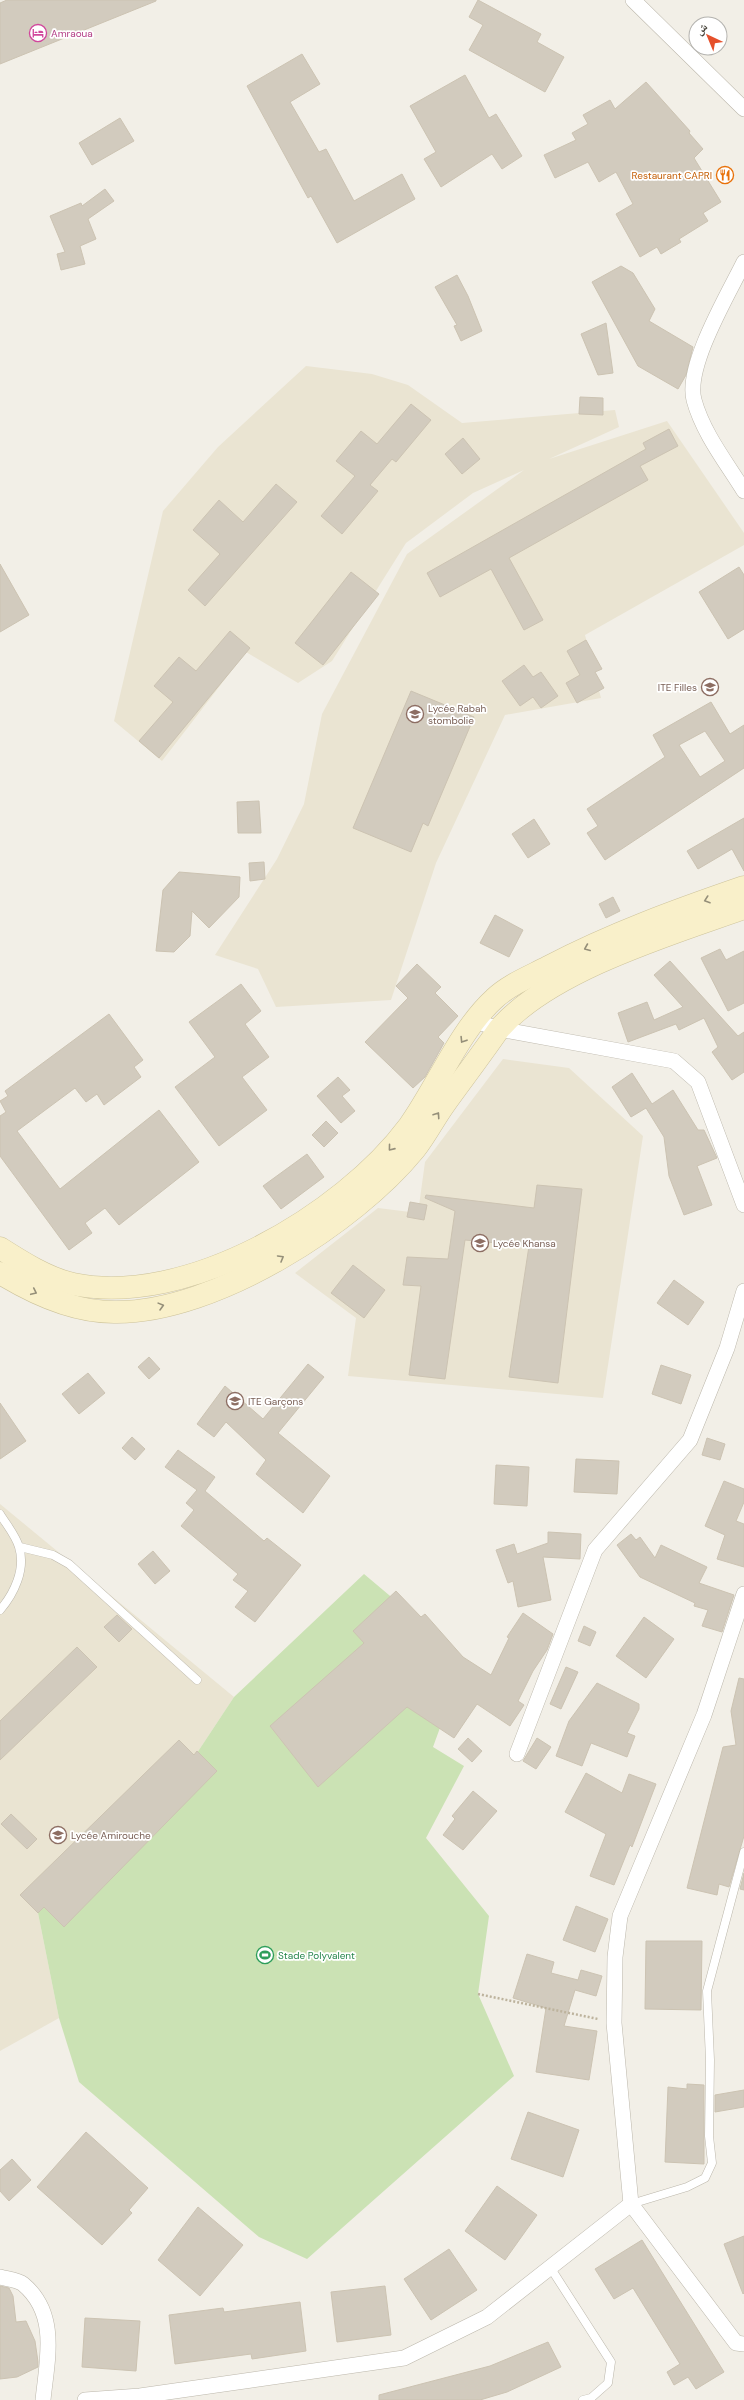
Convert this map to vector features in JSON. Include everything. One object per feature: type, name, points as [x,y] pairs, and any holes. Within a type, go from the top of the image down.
[{"type":"main road","points":[[0,1248],[23,1262],[72,1284],[133,1288],[178,1279],[250,1252],[301,1222],[351,1187],[386,1154],[409,1125],[475,1021],[494,998],[525,979],[576,952],[664,915],[744,887]]},
{"type":"main road","points":[[0,1273],[48,1298],[82,1307],[116,1312],[155,1308],[192,1298],[247,1277],[294,1250],[357,1206],[389,1176],[415,1149],[499,1030],[511,1016],[535,997],[584,970],[666,936],[744,908]]},
{"type":"street","points":[[633,0],[744,109]]},
{"type":"street","points":[[743,265],[705,341],[694,376],[694,399],[708,433],[744,491]]},
{"type":"street","points":[[475,1021],[499,1030],[674,1061],[698,1082],[744,1205]]},
{"type":"street","points":[[517,1754],[595,1550],[690,1440],[728,1348],[744,1291]]},
{"type":"street","points":[[744,1594],[704,1715],[620,1916],[615,1957],[614,2023],[631,2204],[736,2343],[744,2344]]},
{"type":"street","points":[[85,2400],[140,2396],[404,2358],[487,2317],[631,2204]]},
{"type":"street","points":[[0,2277],[23,2283],[43,2310],[50,2339],[43,2400]]},
{"type":"lane","points":[[0,1514],[20,1547],[20,1574],[11,1597],[0,1610]]},
{"type":"lane","points":[[20,1547],[53,1555],[69,1564],[197,1680]]},
{"type":"lane","points":[[631,2204],[687,2187],[705,2178],[712,2163],[709,2136],[710,2060],[707,1991],[744,1852]]},
{"type":"lane","points":[[550,2268],[611,2362],[608,2383],[591,2398],[583,2400]]},
{"type":"path","points":[[478,1994],[614,2023]]},
{"type":"shaded area","points":[[306,366],[372,374],[408,385],[462,423],[615,410],[619,427],[549,459],[667,421],[744,533],[744,545],[585,635],[601,698],[505,715],[436,863],[391,1000],[276,1007],[258,969],[215,955],[277,859],[304,804],[322,714],[407,554],[524,470],[473,493],[406,543],[332,661],[298,683],[246,652],[162,761],[114,721],[163,511],[218,447]]},
{"type":"shaded area","name":"Lycée Khansa","points":[[503,1059],[569,1068],[643,1136],[603,1398],[348,1376],[356,1318],[295,1273],[378,1208],[418,1213],[425,1162]]},
{"type":"shaded area","name":"Lycée Amirouche","points":[[0,1504],[234,1697],[195,1756],[38,1913],[59,2018],[0,2051]]},
{"type":"green space","name":"Stade Polyvalent","points":[[364,1574],[465,1659],[433,1747],[464,1766],[426,1838],[489,1916],[478,1994],[514,2076],[307,2259],[259,2237],[79,2082],[59,2018],[38,1913],[195,1756],[234,1697]]},
{"type":"building","name":"Amraoua","points":[[7,0],[156,1],[0,64],[0,3]]},
{"type":"building","points":[[478,0],[541,34],[537,42],[564,57],[545,92],[469,50],[483,25],[469,17]]},
{"type":"building","points":[[302,54],[320,84],[290,102],[319,152],[326,149],[354,201],[402,174],[415,199],[337,243],[311,196],[308,198],[247,86]]},
{"type":"building","points":[[465,75],[489,118],[496,114],[522,156],[502,169],[492,154],[441,187],[424,159],[436,152],[410,106]]},
{"type":"building","points":[[646,82],[690,131],[689,133],[703,149],[694,158],[721,202],[703,213],[708,221],[679,239],[681,242],[661,254],[657,247],[640,257],[616,214],[633,204],[616,172],[599,182],[588,162],[555,178],[544,155],[576,140],[572,133],[588,124],[583,115],[610,100],[615,109]]},
{"type":"building","points":[[120,118],[134,141],[92,165],[79,143]]},
{"type":"building","points":[[105,189],[114,201],[88,219],[96,239],[80,246],[85,264],[61,270],[57,254],[65,252],[50,216],[81,203],[82,206]]},
{"type":"building","points":[[621,266],[633,273],[655,309],[649,321],[693,347],[686,375],[678,389],[638,366],[592,282]]},
{"type":"building","points":[[457,275],[468,296],[482,331],[461,341],[454,326],[457,325],[435,287]]},
{"type":"building","points":[[606,323],[613,373],[598,375],[581,334]]},
{"type":"building","points":[[580,397],[603,398],[603,415],[579,414]]},
{"type":"building","points":[[411,404],[431,420],[396,462],[392,459],[370,485],[378,491],[342,534],[321,516],[355,476],[336,461],[361,431],[377,444]]},
{"type":"building","points":[[669,429],[678,446],[640,466],[648,480],[509,558],[543,620],[524,630],[491,569],[440,597],[427,573],[646,449],[643,443]]},
{"type":"building","points":[[463,438],[480,459],[462,474],[445,454]]},
{"type":"building","points":[[276,484],[297,502],[205,606],[188,590],[220,554],[193,530],[219,500],[243,522]]},
{"type":"building","points":[[0,564],[29,615],[0,632]]},
{"type":"building","points":[[739,567],[744,575],[744,629],[728,639],[699,592]]},
{"type":"building","points":[[351,572],[379,594],[323,665],[295,643]]},
{"type":"building","points":[[230,631],[250,648],[159,758],[139,741],[173,702],[154,686],[179,657],[196,671]]},
{"type":"building","points":[[586,640],[602,669],[595,672],[604,688],[577,703],[566,683],[580,675],[567,651]]},
{"type":"building","points":[[524,665],[533,677],[541,672],[558,696],[541,708],[533,697],[520,706],[502,681]]},
{"type":"building","points":[[411,691],[474,717],[428,826],[423,823],[411,852],[353,828]]},
{"type":"building","points":[[711,702],[730,734],[744,725],[744,768],[605,860],[587,833],[598,826],[587,809],[665,757],[653,735]],"holes":[[[705,731],[725,761],[700,777],[679,745]]]},
{"type":"building","points":[[259,801],[261,833],[238,833],[237,802]]},
{"type":"building","points":[[744,818],[744,871],[732,849],[698,869],[687,851]]},
{"type":"building","points":[[534,819],[550,844],[528,858],[512,834]]},
{"type":"building","points":[[264,862],[265,879],[250,881],[249,863]]},
{"type":"building","points":[[179,872],[240,877],[239,897],[209,928],[192,911],[190,936],[174,952],[156,951],[163,890]]},
{"type":"building","points":[[613,897],[620,911],[606,918],[599,904]]},
{"type":"building","points":[[495,915],[523,930],[509,957],[480,943]]},
{"type":"building","points":[[720,949],[726,960],[744,951],[744,1003],[728,1011],[701,958]]},
{"type":"building","points":[[670,961],[738,1036],[744,1032],[744,1072],[732,1080],[712,1052],[718,1047],[704,1018],[679,1030],[676,1024],[628,1042],[618,1013],[647,1002],[654,1020],[683,1007],[654,975]]},
{"type":"building","points":[[417,964],[441,987],[435,993],[458,1016],[438,1037],[444,1043],[425,1077],[413,1088],[365,1042],[408,998],[396,986]]},
{"type":"building","points":[[241,984],[261,1011],[245,1024],[269,1057],[242,1077],[267,1110],[219,1146],[175,1087],[215,1057],[189,1022]]},
{"type":"building","points":[[109,1014],[143,1060],[134,1067],[141,1077],[104,1105],[97,1094],[86,1102],[75,1088],[17,1131],[60,1189],[159,1110],[199,1162],[119,1225],[105,1208],[85,1223],[92,1233],[69,1250],[0,1156],[0,1116],[6,1112],[0,1101],[8,1096],[5,1091]]},
{"type":"building","points":[[632,1073],[652,1104],[673,1090],[698,1130],[704,1130],[717,1158],[697,1166],[712,1205],[684,1215],[669,1176],[664,1137],[646,1108],[631,1117],[612,1087]]},
{"type":"building","points":[[338,1077],[350,1090],[342,1096],[355,1111],[341,1123],[317,1096]]},
{"type":"building","points":[[326,1121],[338,1133],[324,1147],[312,1135]]},
{"type":"building","points":[[307,1154],[324,1177],[281,1209],[263,1186]]},
{"type":"building","points":[[537,1185],[582,1189],[558,1383],[509,1377],[529,1246],[465,1240],[445,1379],[409,1375],[421,1286],[403,1285],[407,1257],[448,1259],[455,1211],[425,1198],[426,1195],[534,1208]]},
{"type":"building","points":[[410,1202],[427,1205],[424,1220],[407,1217]]},
{"type":"building","points":[[353,1265],[385,1290],[364,1318],[331,1293]]},
{"type":"building","points":[[674,1280],[704,1302],[688,1325],[657,1303]]},
{"type":"building","points":[[149,1357],[160,1369],[149,1379],[138,1367]]},
{"type":"building","points":[[308,1364],[324,1377],[278,1433],[330,1476],[303,1513],[256,1474],[266,1460],[226,1422],[214,1437],[197,1424],[225,1386],[263,1419]]},
{"type":"building","points":[[661,1365],[691,1375],[681,1404],[652,1394]]},
{"type":"building","points":[[88,1373],[105,1393],[79,1414],[62,1394]]},
{"type":"building","points":[[0,1403],[26,1441],[0,1459]]},
{"type":"building","points":[[132,1437],[145,1449],[135,1460],[122,1448]]},
{"type":"building","points":[[707,1438],[725,1444],[720,1460],[702,1455]]},
{"type":"building","points":[[178,1450],[215,1477],[205,1491],[264,1541],[267,1538],[301,1565],[255,1622],[235,1607],[248,1591],[233,1580],[238,1574],[181,1526],[194,1510],[186,1503],[197,1490],[165,1467]]},
{"type":"building","points":[[576,1459],[619,1461],[617,1494],[574,1492]]},
{"type":"building","points":[[496,1465],[529,1467],[527,1506],[494,1504]]},
{"type":"building","points":[[724,1481],[744,1489],[744,1502],[736,1521],[744,1524],[744,1567],[717,1559],[725,1535],[705,1526]]},
{"type":"building","points":[[548,1532],[581,1534],[580,1559],[543,1557],[551,1600],[518,1607],[513,1581],[508,1583],[496,1550],[514,1544],[517,1554],[548,1543]]},
{"type":"building","points":[[631,1534],[636,1540],[640,1537],[655,1558],[661,1545],[707,1567],[699,1583],[734,1595],[722,1632],[702,1626],[708,1610],[694,1606],[695,1603],[640,1577],[617,1545]]},
{"type":"building","points":[[153,1551],[170,1571],[155,1584],[138,1564]]},
{"type":"building","points":[[396,1591],[421,1617],[425,1614],[463,1657],[491,1675],[509,1638],[507,1637],[523,1613],[553,1634],[547,1650],[533,1671],[518,1701],[524,1705],[510,1726],[477,1704],[454,1738],[407,1707],[318,1787],[270,1726],[364,1643],[353,1631]]},
{"type":"building","points":[[117,1615],[132,1629],[119,1642],[104,1627]]},
{"type":"building","points":[[644,1617],[674,1639],[646,1678],[616,1656]]},
{"type":"building","points":[[584,1626],[596,1632],[590,1646],[578,1641]]},
{"type":"building","points":[[77,1647],[97,1667],[0,1760],[0,1721]]},
{"type":"building","points":[[566,1667],[578,1672],[561,1709],[550,1704]]},
{"type":"building","points":[[739,1678],[744,1679],[744,1836],[729,1887],[719,1884],[717,1895],[687,1888],[723,1747],[736,1745],[731,1711]]},
{"type":"building","points":[[597,1683],[639,1704],[639,1709],[627,1733],[635,1736],[627,1757],[591,1743],[582,1766],[556,1756],[569,1721]]},
{"type":"building","points":[[468,1738],[482,1751],[472,1762],[458,1749]]},
{"type":"building","points":[[537,1738],[551,1747],[536,1769],[523,1761]]},
{"type":"building","points":[[179,1740],[194,1755],[197,1751],[217,1771],[64,1927],[44,1907],[38,1913],[20,1895]]},
{"type":"building","points":[[586,1773],[622,1793],[629,1774],[656,1784],[632,1847],[630,1845],[614,1885],[590,1876],[606,1834],[565,1812]]},
{"type":"building","points":[[473,1791],[497,1811],[463,1850],[443,1835],[455,1819],[452,1816]]},
{"type":"building","points":[[11,1814],[37,1839],[27,1849],[1,1824]]},
{"type":"building","points":[[744,1873],[744,1890],[740,1889]]},
{"type":"building","points":[[576,1906],[608,1919],[595,1952],[563,1940]]},
{"type":"building","points":[[646,1941],[702,1941],[701,2010],[645,2009]]},
{"type":"building","points":[[527,1954],[554,1962],[551,1973],[578,1980],[581,1970],[602,1976],[596,1996],[575,1990],[564,2026],[597,2031],[589,2080],[536,2072],[546,2008],[513,1998]]},
{"type":"building","points":[[687,2084],[704,2085],[704,2164],[665,2162],[668,2087],[687,2089]]},
{"type":"building","points":[[744,2090],[744,2107],[715,2112],[715,2095]]},
{"type":"building","points":[[528,2112],[579,2130],[563,2177],[511,2159]]},
{"type":"building","points":[[86,2132],[148,2188],[129,2210],[132,2213],[102,2245],[37,2187]]},
{"type":"building","points":[[12,2159],[31,2180],[9,2201],[0,2191],[0,2170]]},
{"type":"building","points":[[497,2186],[537,2215],[505,2260],[465,2231]]},
{"type":"building","points":[[198,2207],[243,2245],[200,2296],[158,2260]]},
{"type":"building","points":[[744,2236],[744,2293],[743,2294],[724,2244]]},
{"type":"building","points":[[642,2240],[724,2372],[696,2389],[688,2377],[674,2385],[667,2372],[680,2364],[633,2288],[614,2299],[595,2269]]},
{"type":"building","points":[[449,2249],[477,2290],[431,2320],[404,2279]]},
{"type":"building","points":[[0,2286],[9,2288],[13,2296],[16,2322],[26,2321],[35,2341],[38,2367],[17,2377],[0,2379]]},
{"type":"building","points":[[385,2286],[391,2335],[337,2342],[331,2292]]},
{"type":"building","points":[[300,2302],[306,2351],[252,2359],[251,2354],[175,2364],[169,2315],[223,2308],[224,2312]]},
{"type":"building","points":[[85,2318],[140,2321],[136,2371],[82,2367]]},
{"type":"building","points":[[548,2342],[561,2367],[507,2392],[480,2400],[379,2400],[379,2395],[490,2366]]},
{"type":"place","name":"Amraoua","points":[[38,33]]},
{"type":"place","name":"Restaurant CAPRI","points":[[725,175]]},
{"type":"place","name":"ITE Filles","points":[[710,687]]},
{"type":"place","name":"Lycée Rabah stombolie","points":[[415,714]]},
{"type":"place","name":"Lycée Khansa","points":[[480,1243]]},
{"type":"place","name":"ITE Garçons","points":[[235,1401]]},
{"type":"place","name":"Lycée Amirouche","points":[[58,1835]]},
{"type":"place","name":"Stade Polyvalent","points":[[265,1955]]}]
